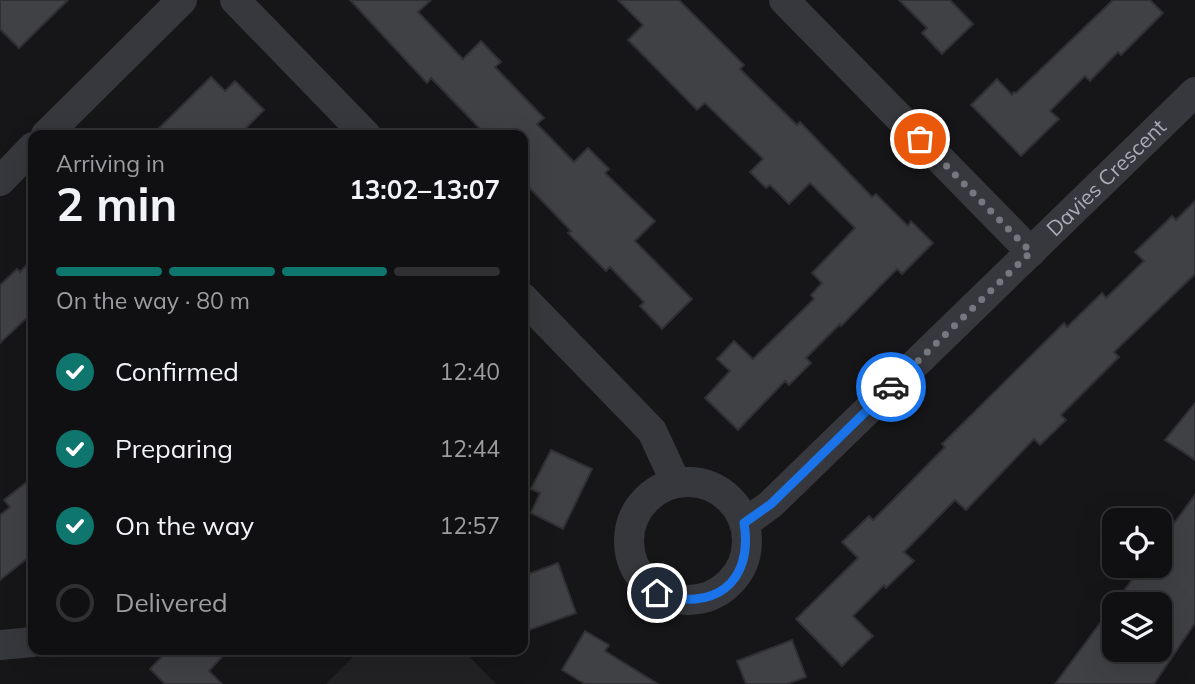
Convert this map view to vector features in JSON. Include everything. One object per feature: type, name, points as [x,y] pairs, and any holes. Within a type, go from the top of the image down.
[{"type":"street","points":[[51,130],[182,0]]},
{"type":"street","points":[[235,0],[361,130]]},
{"type":"street","points":[[784,0],[1031,252]]},
{"type":"street","name":"Davies Crescent","points":[[744,523],[771,504],[1195,92]]},
{"type":"street","points":[[0,181],[28,153]]},
{"type":"street","points":[[528,303],[652,431],[676,483]]},
{"type":"street","points":[[693,482],[710,486],[725,495],[737,508],[744,523],[748,544],[743,563],[733,581],[717,594],[697,600],[677,600],[657,593],[642,579],[631,562],[628,542],[631,522],[641,503],[657,490],[676,483],[693,482]]},
{"type":"street","points":[[0,645],[28,642]]},
{"type":"shaded area","points":[[355,655],[468,655],[496,684],[326,684]]},
{"type":"building","points":[[0,0],[68,0],[19,48],[0,29]]},
{"type":"building","points":[[350,0],[431,0],[418,12],[463,59],[481,41],[501,62],[495,67],[544,118],[537,124],[574,162],[588,148],[609,169],[605,173],[655,221],[635,241],[692,299],[662,329],[640,306],[644,302],[610,267],[606,271],[568,233],[571,231],[528,186],[528,130],[481,130],[431,78],[427,83]]},
{"type":"building","points":[[618,0],[679,0],[744,65],[740,69],[797,125],[800,122],[872,197],[876,194],[908,226],[911,221],[933,243],[902,274],[897,269],[806,358],[811,363],[789,385],[785,381],[738,430],[705,398],[730,371],[717,359],[734,341],[753,359],[814,299],[811,295],[822,283],[812,273],[855,228],[810,183],[789,204],[770,185],[766,188],[750,172],[763,159],[705,103],[697,110],[628,40],[643,25]]},
{"type":"building","points":[[899,0],[950,0],[973,24],[942,54],[922,33],[927,28]]},
{"type":"building","points":[[1113,0],[1150,0],[1163,13],[1121,55],[1118,52],[1090,81],[1085,76],[1050,111],[1059,119],[1021,156],[971,105],[997,79],[1012,95],[1016,93]]},
{"type":"building","points":[[211,77],[225,91],[235,81],[264,110],[244,130],[157,130]]},
{"type":"building","points":[[1195,201],[1195,274],[1114,352],[1119,357],[1061,415],[1066,420],[1040,445],[1034,439],[966,510],[955,500],[904,552],[914,561],[886,588],[884,585],[853,616],[873,636],[842,666],[796,619],[858,558],[842,542],[869,516],[873,520],[945,447],[942,444],[1064,323],[1067,327],[1102,293],[1106,298],[1144,261],[1135,252],[1172,216],[1176,220]]},
{"type":"building","points":[[28,263],[28,317],[0,343],[0,285],[17,269],[20,272]]},
{"type":"building","points":[[1195,403],[1195,460],[1165,440]]},
{"type":"building","points":[[551,450],[592,469],[563,529],[531,513],[540,493],[531,489]]},
{"type":"building","points":[[28,481],[28,558],[0,580],[0,515],[10,507],[4,500]]},
{"type":"building","points":[[1195,495],[1195,623],[1172,657],[1172,592],[1123,592],[1133,578],[1172,578],[1172,526]]},
{"type":"building","points":[[558,563],[576,613],[529,630],[528,574]]},
{"type":"building","points":[[1102,620],[1102,662],[1169,662],[1154,684],[1055,684]]},
{"type":"building","points":[[585,631],[609,645],[605,651],[658,684],[585,684],[562,670]]},
{"type":"building","points":[[792,640],[806,677],[787,684],[746,684],[737,661]]},
{"type":"building","points":[[163,655],[224,655],[209,671],[222,684],[165,684],[150,669]]},
{"type":"way so far","points":[[891,387],[1031,252],[920,139]]},
{"type":"route","points":[[657,593],[677,600],[697,600],[717,594],[733,581],[743,563],[748,544],[744,523],[771,504],[891,387]]}]
